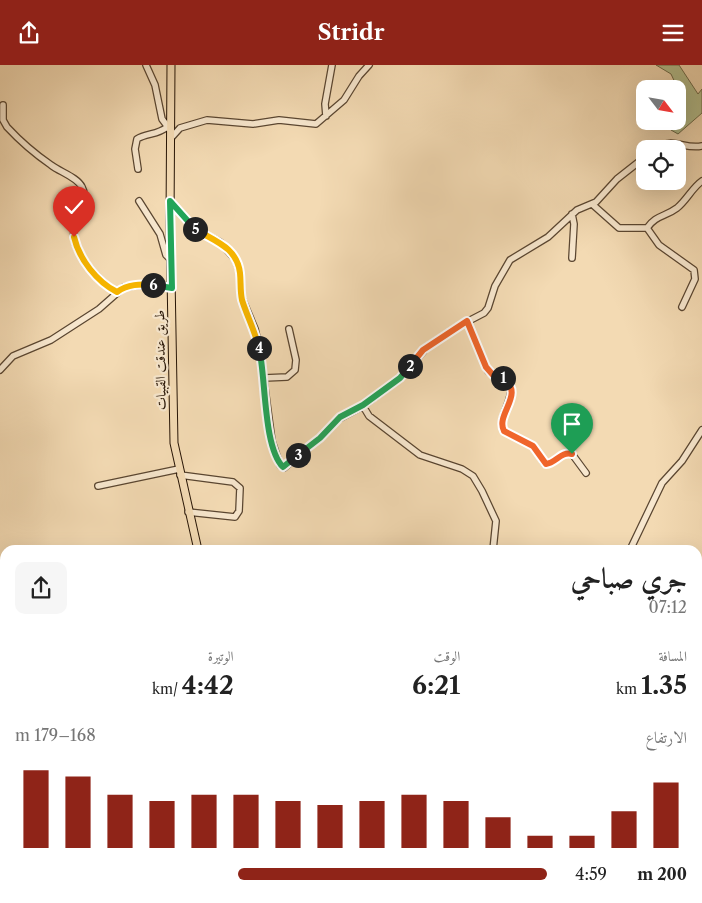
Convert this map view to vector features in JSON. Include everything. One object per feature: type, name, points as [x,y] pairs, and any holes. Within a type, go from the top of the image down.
[{"type":"main road","name":"طريق عندقت القبيات","points":[[171,65],[170,201],[174,443],[197,545]]},
{"type":"street","points":[[146,65],[155,85],[162,119],[170,132]]},
{"type":"street","points":[[326,115],[325,99],[332,65]]},
{"type":"street","points":[[138,169],[134,149],[137,139],[161,131],[170,132],[207,121],[253,123],[287,120],[316,124],[344,100],[359,76],[369,65]]},
{"type":"street","points":[[3,105],[3,119],[7,127],[50,165],[76,180],[83,187],[84,196],[74,231],[76,243],[95,275],[105,285],[117,292]]},
{"type":"street","points":[[686,146],[702,146]]},
{"type":"street","points":[[170,201],[195,229],[220,241],[236,260],[240,273],[241,296],[254,329],[264,378],[272,441],[283,467],[320,438],[337,419],[363,405],[402,376],[423,350],[486,310],[495,286],[510,260],[548,237],[572,214],[599,199],[617,179],[636,164]]},
{"type":"street","points":[[647,228],[655,218],[681,205],[702,181]]},
{"type":"street","points":[[139,201],[160,234],[166,255],[171,260]]},
{"type":"street","points":[[592,204],[618,227],[647,228]]},
{"type":"street","points":[[572,214],[574,224],[572,258]]},
{"type":"street","points":[[647,228],[660,245],[695,271],[695,279],[682,307]]},
{"type":"street","points":[[0,370],[12,356],[51,340],[99,309],[124,287],[133,285],[172,288]]},
{"type":"street","points":[[467,321],[488,371],[493,375],[503,378],[511,386],[511,395],[502,423],[504,431],[533,446],[546,464],[551,463],[563,454],[572,454],[586,473]]},
{"type":"street","points":[[264,378],[287,377],[295,370],[296,361],[290,329]]},
{"type":"street","points":[[363,405],[369,416],[420,455],[462,469],[473,476],[496,521],[494,545]]},
{"type":"street","points":[[632,545],[662,483],[682,461],[702,430]]},
{"type":"street","points":[[98,486],[179,472],[233,481],[240,488],[239,511],[235,517],[188,512]]},
{"type":"green space","points":[[656,65],[679,65],[698,94],[702,89],[702,113],[686,127],[686,80],[674,80],[671,74]]},
{"type":"green space","points":[[671,130],[683,130],[678,134]]},
{"type":"route","points":[[74,237],[82,255],[95,275],[105,285],[117,292],[124,287],[133,285],[172,288],[170,201],[180,209],[195,229],[220,241],[232,253],[240,273],[243,303],[254,329],[260,351],[268,422],[274,450],[280,465],[283,467],[286,467],[326,433],[337,419],[363,405],[400,378],[423,350],[467,321],[488,371],[493,375],[503,378],[511,386],[509,404],[502,423],[504,431],[533,446],[543,462],[548,465],[563,454],[572,454]]}]
